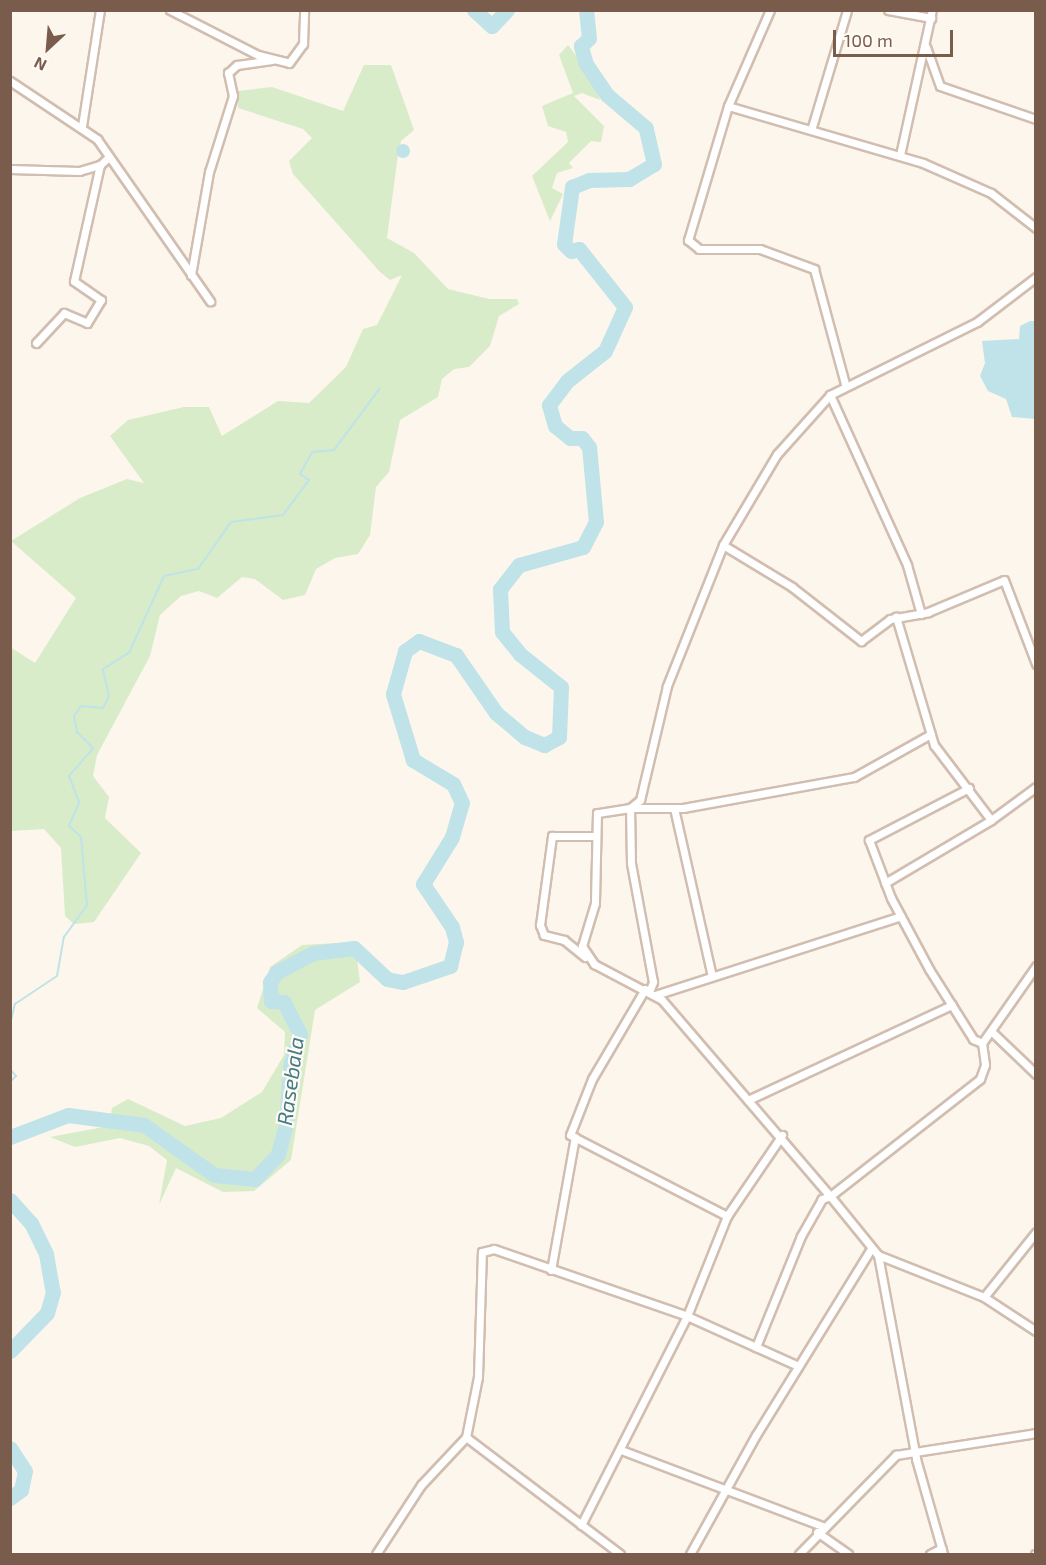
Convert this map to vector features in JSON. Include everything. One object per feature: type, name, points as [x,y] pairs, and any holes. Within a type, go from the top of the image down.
[{"type":"street","points":[[82,126],[100,10]]},
{"type":"street","points":[[170,10],[272,60],[289,63],[299,55],[304,10]]},
{"type":"street","points":[[770,10],[728,106],[688,240],[699,249],[760,249],[814,269],[845,384]]},
{"type":"street","points":[[812,127],[847,10]]},
{"type":"street","points":[[888,10],[931,14],[926,47],[900,154]]},
{"type":"street","points":[[926,47],[940,86],[1035,119]]},
{"type":"street","points":[[191,275],[209,172],[233,96],[228,73],[237,65],[272,60]]},
{"type":"street","points":[[10,81],[82,126],[109,157],[210,301]]},
{"type":"street","points":[[728,106],[812,127],[900,154],[991,193],[1035,228]]},
{"type":"street","points":[[10,170],[79,171],[100,165],[109,157]]},
{"type":"street","points":[[36,343],[64,313],[87,323],[101,300],[74,280],[100,165]]},
{"type":"street","points":[[630,808],[640,800],[667,686],[723,545],[777,454],[830,395],[845,384],[977,322],[1035,277]]},
{"type":"street","points":[[830,395],[907,565],[921,614]]},
{"type":"street","points":[[723,545],[792,587],[858,640],[896,617],[921,614],[1004,580],[1035,664]]},
{"type":"street","points":[[896,617],[917,672],[930,734],[991,820]]},
{"type":"street","points":[[585,957],[584,931],[595,903],[594,836],[599,810],[675,808],[861,775],[930,734]]},
{"type":"street","points":[[885,883],[991,820],[1035,787]]},
{"type":"street","points":[[969,788],[869,837],[885,883],[901,916],[973,1039],[982,1043]]},
{"type":"street","points":[[630,808],[631,863],[653,982],[650,992],[592,1079],[570,1131],[575,1137],[727,1216]]},
{"type":"street","points":[[675,808],[712,976]]},
{"type":"street","points":[[594,836],[552,836],[540,925],[544,935],[564,940],[585,957],[650,992],[782,1135],[878,1255],[984,1297],[1035,1331]]},
{"type":"street","points":[[650,992],[712,976],[901,916]]},
{"type":"street","points":[[982,1043],[992,1032],[1035,966]]},
{"type":"street","points":[[748,1100],[952,1005]]},
{"type":"street","points":[[992,1032],[1035,1074]]},
{"type":"street","points":[[756,1347],[806,1225],[822,1198],[830,1196],[980,1079],[985,1065],[982,1043]]},
{"type":"street","points":[[580,1525],[621,1450],[687,1316],[727,1216],[782,1135]]},
{"type":"street","points":[[551,1270],[575,1137]]},
{"type":"street","points":[[984,1297],[1035,1232]]},
{"type":"street","points":[[376,1554],[421,1485],[466,1437],[478,1377],[482,1252],[494,1249],[687,1316],[798,1366]]},
{"type":"street","points":[[690,1554],[723,1492],[871,1249]]},
{"type":"street","points":[[878,1255],[916,1452],[942,1551],[930,1554]]},
{"type":"street","points":[[799,1554],[820,1529],[896,1455],[1035,1433]]},
{"type":"street","points":[[466,1437],[620,1554]]},
{"type":"street","points":[[621,1450],[820,1529],[849,1554]]},
{"type":"green space","points":[[568,45],[595,80],[600,100],[582,93],[574,96],[604,126],[601,142],[591,141],[569,163],[573,168],[557,173],[552,188],[563,194],[550,221],[532,176],[568,142],[566,132],[548,126],[542,106],[573,93],[559,55]]},
{"type":"green space","points":[[364,65],[391,65],[414,130],[401,141],[387,238],[414,253],[448,289],[489,299],[517,299],[519,304],[499,316],[490,346],[469,367],[454,369],[442,379],[438,397],[400,420],[389,472],[376,487],[370,535],[358,554],[335,558],[316,569],[305,595],[283,600],[255,579],[242,577],[217,598],[199,591],[181,596],[160,615],[150,656],[97,755],[93,776],[109,797],[105,818],[141,853],[94,922],[74,924],[65,916],[61,848],[44,829],[11,831],[10,647],[35,663],[76,598],[11,541],[80,498],[127,479],[144,483],[110,436],[128,420],[184,407],[209,407],[222,436],[278,401],[309,403],[346,367],[363,329],[377,325],[402,275],[390,280],[380,272],[293,174],[289,161],[312,138],[303,129],[238,108],[238,91],[272,87],[343,111]]},
{"type":"green space","points":[[355,942],[360,982],[315,1010],[291,1160],[254,1191],[223,1192],[176,1168],[159,1205],[167,1160],[149,1146],[120,1138],[75,1147],[50,1137],[109,1126],[112,1108],[128,1099],[185,1126],[221,1118],[262,1092],[284,1055],[285,1032],[257,1008],[270,967],[302,945]]},
{"type":"water","points":[[403,144],[408,146],[410,151],[408,156],[403,158],[398,156],[396,151],[398,146]]},
{"type":"water","points":[[1035,321],[1035,419],[1012,417],[1006,399],[988,391],[980,376],[985,363],[982,341],[1019,339],[1020,326]]},
{"type":"waterway","name":"Rasebala","points":[[474,10],[492,26],[507,10]]},
{"type":"waterway","name":"Rasebala","points":[[10,1137],[68,1115],[144,1125],[214,1175],[255,1179],[278,1154],[286,1125],[290,1066],[300,1034],[284,1002],[271,1001],[270,982],[277,972],[313,953],[354,948],[387,979],[403,982],[450,966],[456,942],[452,927],[423,884],[452,837],[462,803],[453,784],[413,760],[393,694],[405,651],[419,641],[456,655],[496,713],[525,737],[544,745],[559,737],[561,687],[520,654],[502,632],[500,589],[519,565],[583,547],[596,522],[589,447],[582,438],[570,438],[555,426],[549,405],[567,381],[605,351],[625,307],[579,249],[571,251],[564,244],[572,187],[589,180],[629,179],[654,164],[646,128],[607,95],[586,64],[581,46],[589,38],[586,10]]},
{"type":"waterway","points":[[10,1025],[15,1004],[57,976],[64,937],[87,905],[81,837],[69,826],[79,802],[69,776],[93,748],[77,732],[74,716],[81,706],[103,708],[109,696],[103,669],[129,653],[164,576],[198,569],[231,522],[283,515],[309,480],[300,474],[312,452],[334,450],[380,388]]},
{"type":"waterway","points":[[10,1069],[16,1076],[10,1082]]},
{"type":"waterway","name":"Rasebala","points":[[10,1200],[31,1223],[46,1254],[53,1292],[47,1313],[10,1351]]},
{"type":"waterway","name":"Rasebala","points":[[10,1448],[25,1471],[21,1490],[10,1498]]}]
